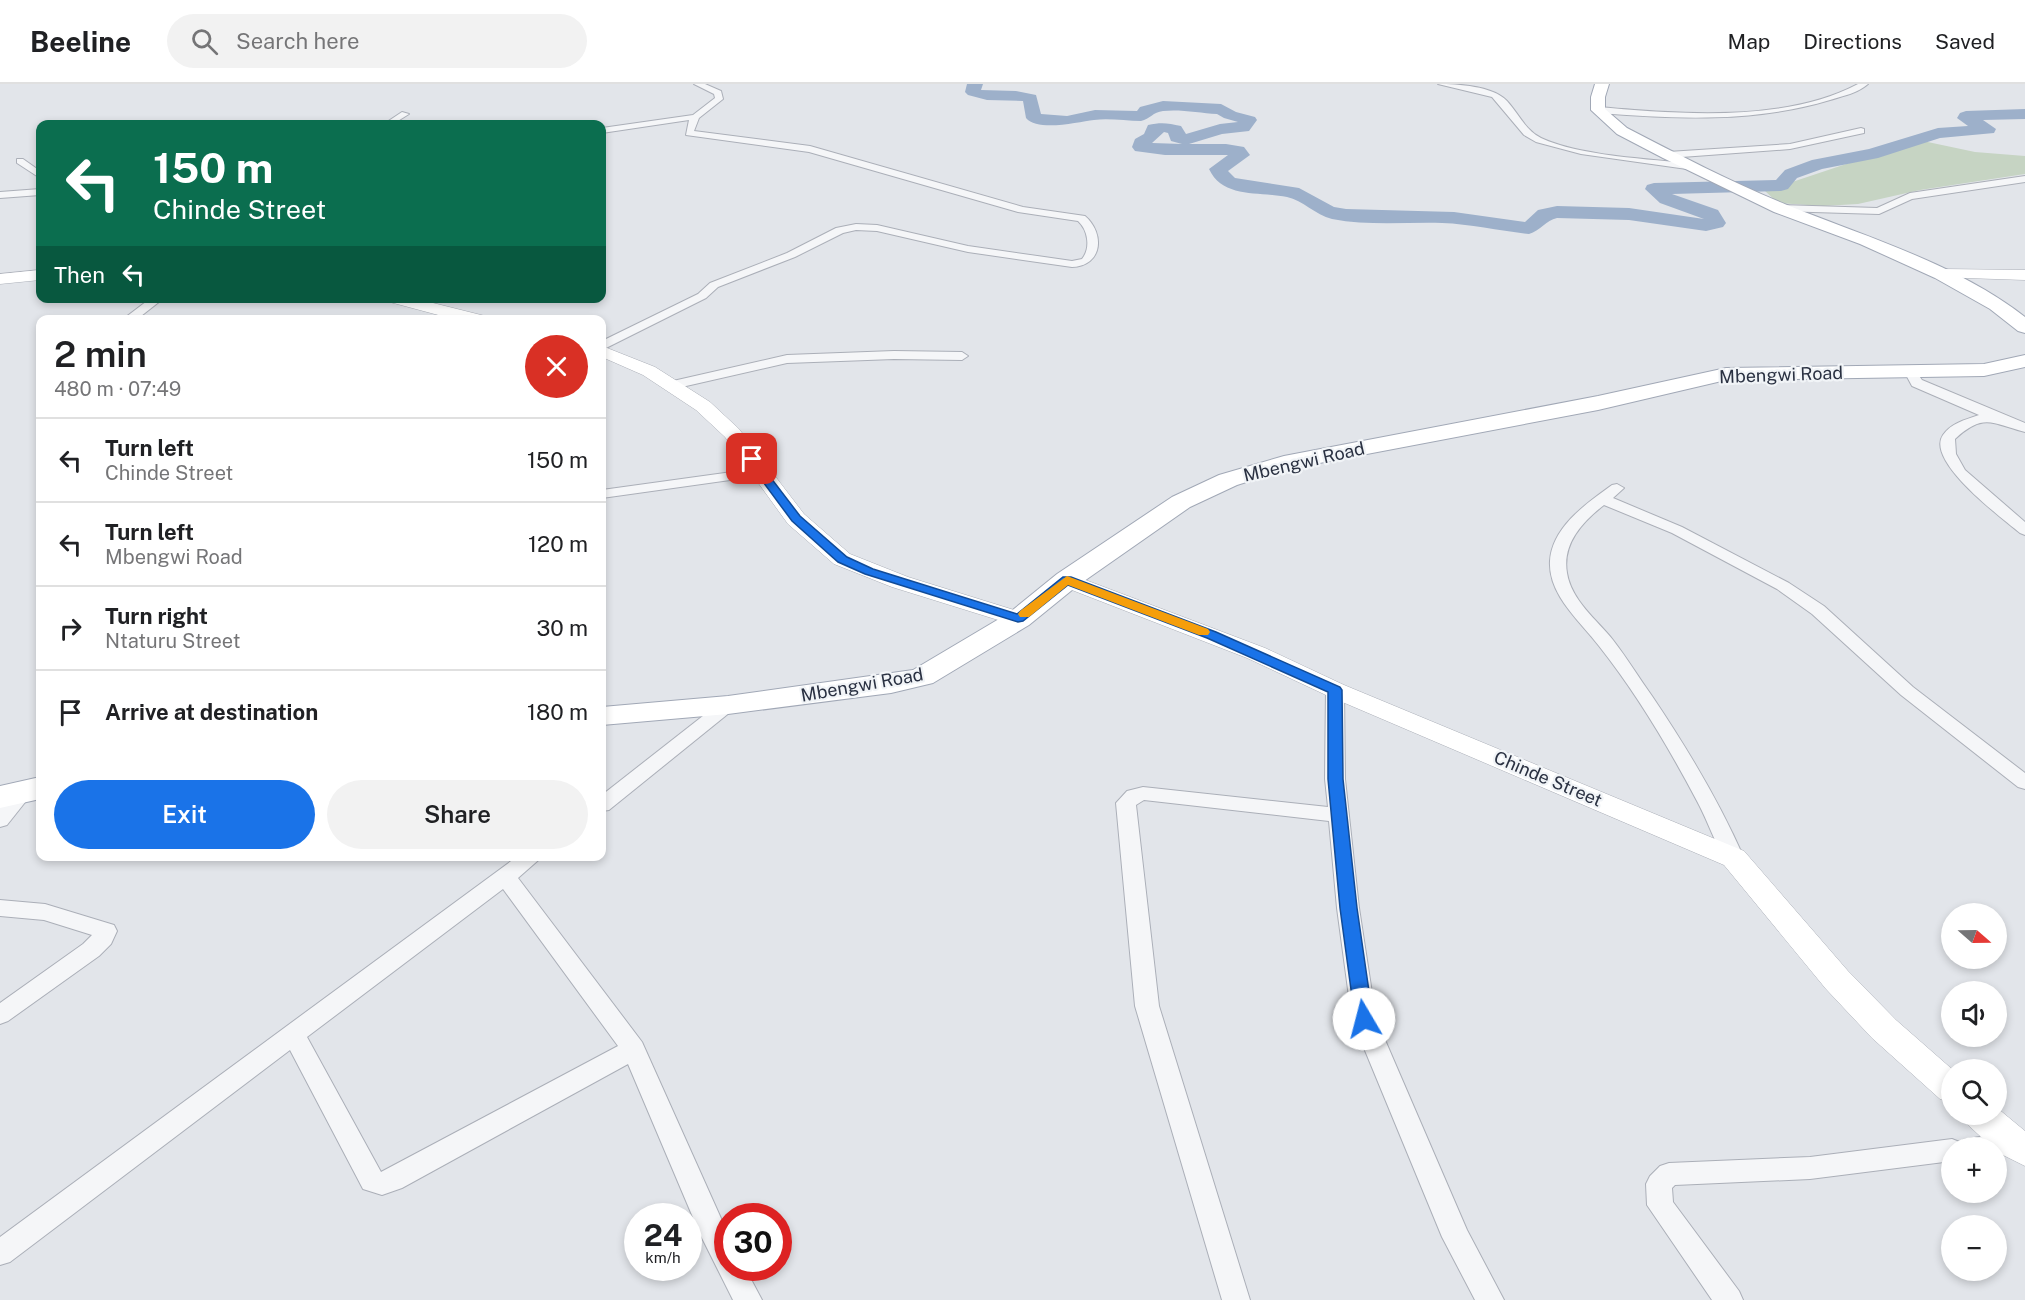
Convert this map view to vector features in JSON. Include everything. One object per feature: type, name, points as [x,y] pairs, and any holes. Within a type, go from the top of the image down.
[{"type":"main road","points":[[1602,84],[1598,97],[1598,110],[1622,131],[1780,208],[1866,240],[1942,274],[1997,305],[2025,327]]},
{"type":"main road","name":"Mbengwi Road","points":[[606,716],[728,705],[869,687],[923,677],[1018,619],[1067,580],[1181,502],[1228,480],[1284,463],[1598,403],[1726,374],[1911,373],[1984,370],[2025,361]]},
{"type":"street","points":[[606,131],[695,117],[719,99],[718,93],[698,84]]},
{"type":"street","points":[[1442,84],[1495,95],[1502,99],[1528,134],[1547,143],[1601,154],[1694,167]]},
{"type":"street","points":[[1598,110],[1669,116],[1719,117],[1814,104],[1864,84]]},
{"type":"street","points":[[395,120],[405,114]]},
{"type":"street","points":[[606,343],[702,296],[714,285],[790,255],[847,228],[877,228],[968,249],[1072,264],[1084,262],[1089,257],[1093,244],[1087,223],[1081,218],[1022,210],[810,149],[689,133],[695,117]]},
{"type":"street","points":[[1668,155],[1785,146],[1823,141],[1861,131]]},
{"type":"street","points":[[20,161],[36,172]]},
{"type":"street","points":[[1780,208],[1880,211],[1910,196],[2025,179]]},
{"type":"street","points":[[0,195],[36,192]]},
{"type":"street","points":[[1942,274],[2025,275]]},
{"type":"street","points":[[0,279],[36,275]]},
{"type":"street","points":[[135,315],[152,303]]},
{"type":"street","points":[[412,303],[459,315]]},
{"type":"street","points":[[606,353],[673,385],[703,406],[732,434],[796,519],[842,559],[900,582],[1018,619]]},
{"type":"street","points":[[673,385],[787,359],[894,355],[962,356]]},
{"type":"street","points":[[1911,373],[1917,383],[1991,416],[2025,428]]},
{"type":"street","points":[[1991,416],[1962,424],[1948,438],[1949,454],[1959,472],[2025,530]]},
{"type":"street","points":[[606,493],[761,472]]},
{"type":"street","points":[[1617,488],[1577,519],[1558,557],[1559,576],[1567,593],[1612,650],[1695,777],[1718,817],[1734,858]]},
{"type":"street","points":[[1602,499],[1677,530],[1783,586],[1818,610],[1907,691],[2025,783]]},
{"type":"street","name":"Chinde Street","points":[[1067,580],[1212,635],[1335,690],[1734,858],[1837,980],[1884,1029],[1941,1079]]},
{"type":"street","points":[[1335,690],[1335,779],[1348,908],[1364,1019],[1456,1237],[1490,1300]]},
{"type":"street","points":[[606,801],[728,705]]},
{"type":"street","points":[[0,820],[22,792]]},
{"type":"street","points":[[1236,1300],[1147,1006],[1126,803],[1134,796],[1143,793],[1339,815]]},
{"type":"street","points":[[2,1249],[527,861]]},
{"type":"street","points":[[506,877],[634,1049],[714,1236]]},
{"type":"street","points":[[0,908],[45,912],[105,931],[103,938],[91,950],[0,1015]]},
{"type":"street","points":[[294,1035],[372,1181],[382,1184],[634,1049]]},
{"type":"street","points":[[1993,1125],[2019,1146]]},
{"type":"street","points":[[1729,1300],[1660,1205],[1659,1184],[1668,1174],[1810,1168],[1941,1151]]},
{"type":"street","points":[[738,1281],[748,1300]]},
{"type":"green space","points":[[1923,141],[1975,152],[2025,156],[2025,174],[1920,190],[1858,204],[1823,206],[1778,203],[1765,191],[1900,146]]},
{"type":"waterway","points":[[975,84],[973,92],[980,94],[1030,98],[1034,118],[1067,121],[1095,115],[1141,116],[1146,110],[1163,106],[1221,109],[1230,115],[1249,120],[1243,127],[1220,129],[1185,140],[1177,137],[1175,130],[1164,127],[1154,129],[1151,137],[1141,143],[1141,147],[1238,151],[1241,155],[1218,169],[1222,177],[1229,182],[1250,188],[1292,192],[1333,213],[1373,217],[1454,218],[1529,228],[1545,214],[1557,212],[1629,214],[1706,225],[1716,223],[1711,214],[1667,199],[1654,189],[1781,185],[1791,174],[1818,164],[1872,154],[1938,133],[1988,129],[1965,118],[1966,116],[2025,114]]},
{"type":"slow traffic","points":[[1024,614],[1067,580],[1204,632]]},
{"type":"route","points":[[752,459],[796,519],[816,539],[842,559],[869,571],[1018,619],[1067,580],[1256,653],[1335,690],[1335,779],[1348,908],[1364,1019]]}]
